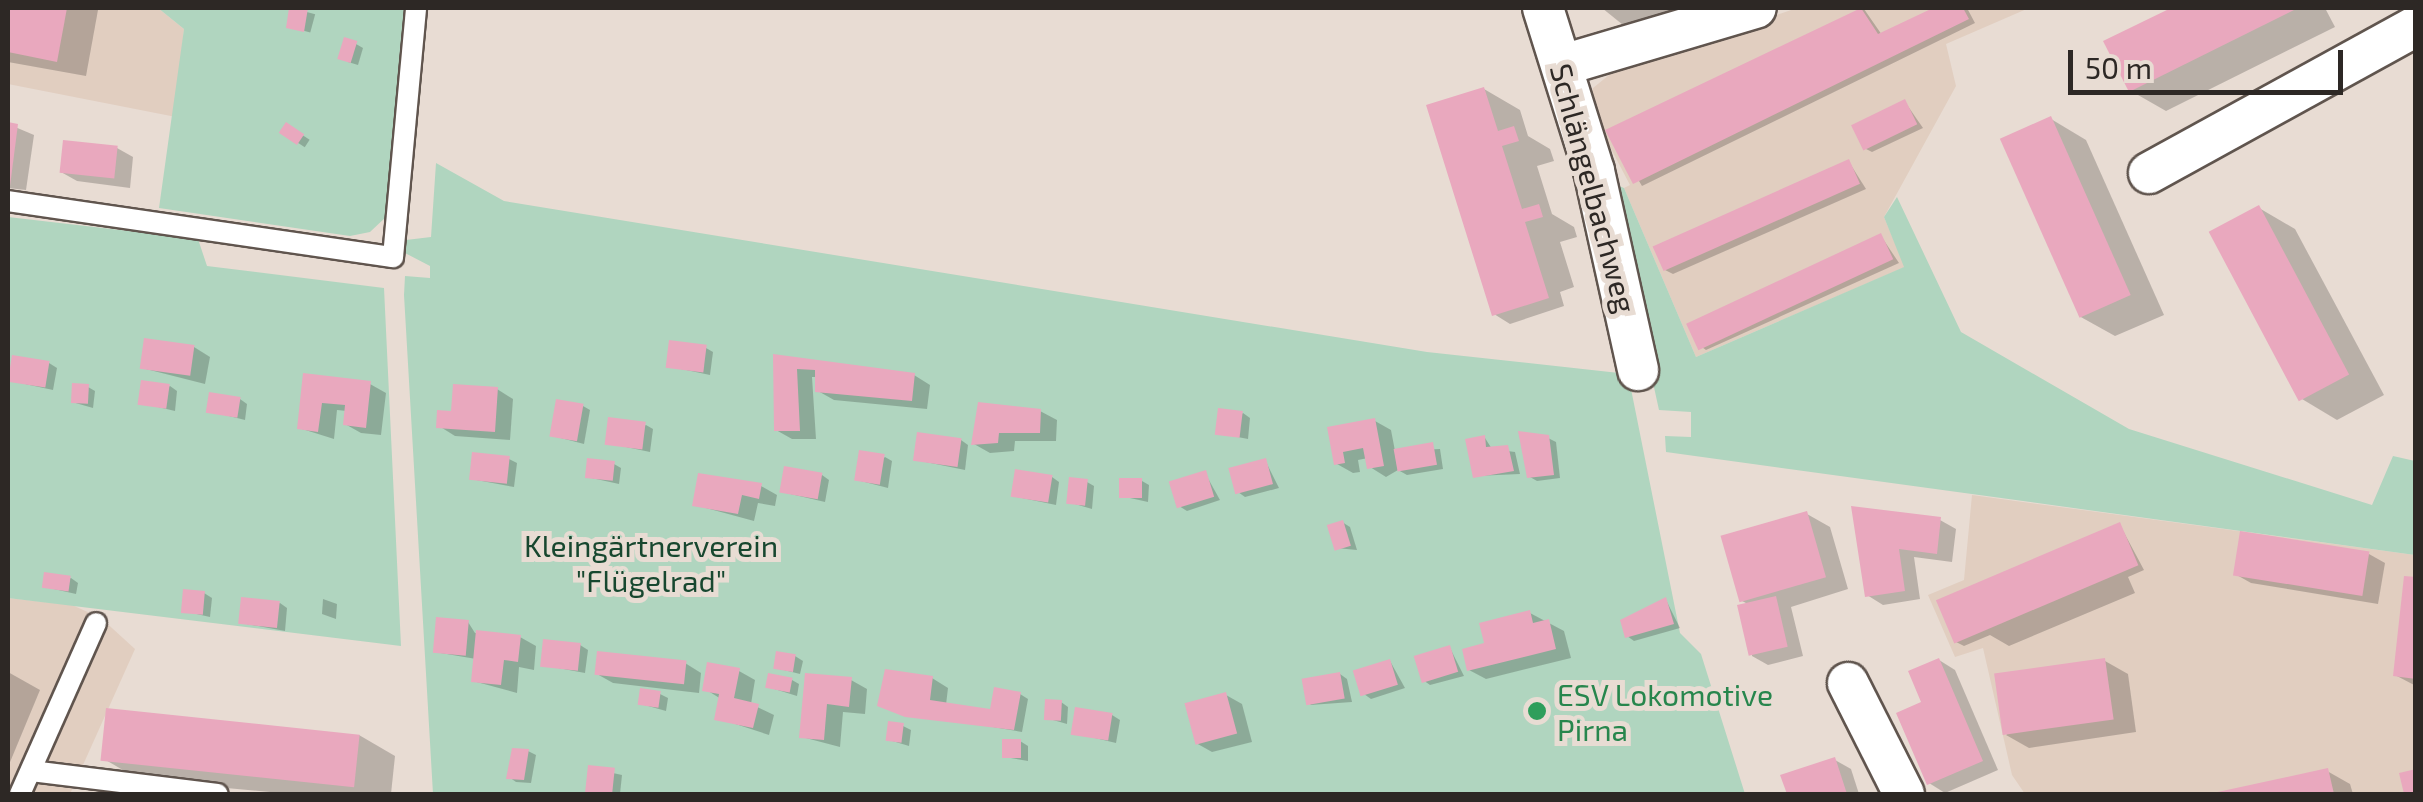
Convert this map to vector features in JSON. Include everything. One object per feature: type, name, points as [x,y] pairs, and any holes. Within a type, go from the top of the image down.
[{"type":"street","name":"Schlängelbachweg","points":[[1543,8],[1564,66],[1638,370]]},
{"type":"street","points":[[1564,66],[1756,8]]},
{"type":"street","points":[[2149,172],[2416,26]]},
{"type":"street","points":[[1848,682],[1904,794]]},
{"type":"lane","points":[[8,201],[393,257],[416,8]]},
{"type":"lane","points":[[20,794],[96,623]]},
{"type":"lane","points":[[30,771],[218,794]]},
{"type":"shaded area","points":[[8,8],[158,8],[184,29],[176,117],[8,84]]},
{"type":"shaded area","points":[[1797,8],[2029,8],[1946,44],[1956,86],[1884,217],[1905,267],[1696,357],[1624,188],[1630,185],[1589,107],[1593,88],[1614,71]]},
{"type":"shaded area","points":[[1972,495],[2415,555],[2415,794],[2025,794],[2012,775],[1983,648],[1955,657],[1928,595],[1964,580]]},
{"type":"shaded area","points":[[8,598],[72,605],[101,618],[135,649],[70,794],[8,794]]},
{"type":"green space","points":[[158,8],[405,8],[387,216],[370,232],[350,236],[159,208],[184,29]]},
{"type":"green space","name":"Kleingärtnerverein \"Flügelrad\"","points":[[436,163],[504,201],[1427,352],[1628,374],[1680,633],[1701,654],[1745,794],[433,794],[404,295],[405,276],[430,278],[430,266],[405,253],[406,240],[431,237]]},
{"type":"green space","points":[[1609,182],[1624,188],[1696,357],[1904,267],[1884,217],[1897,197],[1961,332],[2129,429],[2372,505],[2393,456],[2415,461],[2415,555],[1666,452],[1665,436],[1691,437],[1691,412],[1659,410]]},
{"type":"green space","points":[[8,217],[198,239],[207,266],[384,288],[401,646],[8,598]]},
{"type":"building","points":[[8,8],[67,8],[57,62],[8,52]]},
{"type":"building","points":[[289,8],[308,8],[304,32],[286,28]]},
{"type":"building","points":[[1861,8],[1878,34],[1933,8],[1963,8],[1969,19],[1633,184],[1605,130]]},
{"type":"building","points":[[2171,8],[2298,8],[2129,92],[2103,41]]},
{"type":"building","points":[[344,37],[357,41],[351,63],[337,59]]},
{"type":"building","points":[[1484,87],[1498,131],[1514,126],[1519,141],[1502,146],[1522,209],[1539,204],[1543,217],[1525,222],[1549,298],[1492,316],[1426,105]]},
{"type":"building","points":[[1905,99],[1917,124],[1863,150],[1851,125]]},
{"type":"building","points":[[2051,116],[2131,295],[2080,318],[2000,139]]},
{"type":"building","points":[[8,122],[18,124],[10,186],[8,186]]},
{"type":"building","points":[[286,122],[304,134],[297,145],[279,133]]},
{"type":"building","points":[[63,140],[118,146],[114,179],[60,173]]},
{"type":"building","points":[[1849,159],[1860,184],[1664,271],[1653,246]]},
{"type":"building","points":[[2259,205],[2349,375],[2299,401],[2209,232]]},
{"type":"building","points":[[1881,233],[1893,259],[1698,350],[1686,324]]},
{"type":"building","points":[[144,338],[195,345],[190,376],[140,369]]},
{"type":"building","points":[[669,340],[707,345],[703,372],[666,368]]},
{"type":"building","points":[[773,354],[915,373],[912,401],[815,392],[815,370],[797,369],[800,431],[774,431]]},
{"type":"building","points":[[12,355],[50,361],[45,388],[8,382]]},
{"type":"building","points":[[303,373],[371,381],[366,428],[343,425],[345,405],[322,403],[318,432],[297,429]]},
{"type":"building","points":[[141,380],[170,384],[166,409],[138,405]]},
{"type":"building","points":[[72,383],[89,384],[88,404],[71,403]]},
{"type":"building","points":[[453,384],[498,387],[495,432],[436,428],[437,410],[451,411]]},
{"type":"building","points":[[209,392],[241,397],[237,418],[206,413]]},
{"type":"building","points":[[556,399],[584,404],[577,441],[549,436]]},
{"type":"building","points":[[978,402],[1041,409],[1040,433],[999,433],[998,443],[971,445]]},
{"type":"building","points":[[1218,408],[1243,411],[1240,438],[1215,435]]},
{"type":"building","points":[[608,417],[646,422],[642,449],[605,445]]},
{"type":"building","points":[[1375,418],[1384,466],[1367,469],[1363,448],[1343,452],[1345,463],[1334,465],[1327,427]]},
{"type":"building","points":[[1518,431],[1549,435],[1554,475],[1527,478]]},
{"type":"building","points":[[917,432],[962,438],[958,467],[913,461]]},
{"type":"building","points":[[1485,435],[1486,447],[1508,445],[1514,471],[1473,478],[1465,439]]},
{"type":"building","points":[[1433,442],[1437,465],[1398,472],[1394,449]]},
{"type":"building","points":[[859,450],[885,454],[880,485],[854,481]]},
{"type":"building","points":[[472,452],[510,456],[507,484],[469,480]]},
{"type":"building","points":[[587,458],[615,461],[613,481],[585,478]]},
{"type":"building","points":[[1266,458],[1273,484],[1235,494],[1228,468]]},
{"type":"building","points":[[784,466],[822,473],[818,499],[779,493]]},
{"type":"building","points":[[1015,469],[1053,475],[1048,503],[1011,497]]},
{"type":"building","points":[[1206,470],[1214,497],[1177,508],[1169,481]]},
{"type":"building","points":[[698,473],[762,483],[759,499],[742,495],[738,514],[692,506]]},
{"type":"building","points":[[1069,477],[1088,479],[1085,506],[1066,504]]},
{"type":"building","points":[[1119,478],[1142,478],[1142,498],[1119,498]]},
{"type":"building","points":[[1851,506],[1941,517],[1937,554],[1899,549],[1905,591],[1865,597]]},
{"type":"building","points":[[1807,511],[1826,577],[1740,602],[1720,536]]},
{"type":"building","points":[[1343,520],[1351,546],[1335,551],[1327,525]]},
{"type":"building","points":[[2120,522],[2138,565],[1954,643],[1936,600]]},
{"type":"building","points":[[2240,531],[2369,551],[2362,596],[2233,575]]},
{"type":"building","points":[[44,572],[71,576],[69,592],[42,588]]},
{"type":"building","points":[[2404,576],[2416,577],[2416,679],[2393,676]]},
{"type":"building","points":[[183,589],[205,591],[203,615],[181,613]]},
{"type":"building","points":[[1776,596],[1788,647],[1749,656],[1737,605]]},
{"type":"building","points":[[241,597],[280,601],[277,628],[238,624]]},
{"type":"building","points":[[1666,597],[1674,624],[1625,638],[1620,620]]},
{"type":"building","points":[[1530,610],[1533,623],[1549,619],[1556,649],[1467,671],[1462,649],[1484,643],[1479,623]]},
{"type":"building","points":[[436,617],[469,620],[466,656],[433,653]]},
{"type":"building","points":[[476,630],[521,635],[518,662],[504,660],[501,685],[471,682]]},
{"type":"building","points":[[543,639],[581,643],[578,671],[540,667]]},
{"type":"building","points":[[1450,645],[1458,672],[1422,683],[1414,656]]},
{"type":"building","points":[[597,651],[687,660],[684,684],[594,675]]},
{"type":"building","points":[[776,651],[796,654],[793,672],[773,669]]},
{"type":"building","points":[[1939,658],[1983,761],[1927,785],[1896,713],[1921,702],[1908,671]]},
{"type":"building","points":[[2105,658],[2114,719],[2003,735],[1994,674]]},
{"type":"building","points":[[1390,659],[1398,685],[1361,696],[1353,670]]},
{"type":"building","points":[[707,662],[740,668],[734,698],[759,704],[753,728],[714,720],[719,694],[702,691]]},
{"type":"building","points":[[885,669],[933,676],[930,700],[990,709],[994,687],[1021,692],[1014,730],[905,717],[877,706]]},
{"type":"building","points":[[1340,672],[1345,699],[1306,705],[1302,679]]},
{"type":"building","points":[[768,673],[793,678],[790,692],[765,688]]},
{"type":"building","points":[[805,673],[852,677],[849,707],[827,704],[824,740],[799,738]]},
{"type":"building","points":[[640,688],[661,691],[658,708],[638,705]]},
{"type":"building","points":[[1226,692],[1237,734],[1196,745],[1184,703]]},
{"type":"building","points":[[1045,699],[1062,700],[1061,721],[1044,720]]},
{"type":"building","points":[[1075,707],[1113,713],[1108,741],[1071,735]]},
{"type":"building","points":[[106,708],[360,735],[354,787],[100,761]]},
{"type":"building","points":[[888,721],[904,723],[901,743],[886,741]]},
{"type":"building","points":[[1002,739],[1021,739],[1021,758],[1002,758]]},
{"type":"building","points":[[512,748],[529,749],[524,780],[506,779]]},
{"type":"building","points":[[1835,757],[1847,794],[1787,794],[1780,775]]},
{"type":"building","points":[[588,765],[615,768],[612,794],[585,794]]},
{"type":"building","points":[[2328,768],[2334,794],[2213,794],[2213,793]]},
{"type":"building","points":[[2416,769],[2416,794],[2404,794],[2399,773]]},
{"type":"place","name":"ESV Lokomotive Pirna","points":[[1537,711]]}]
